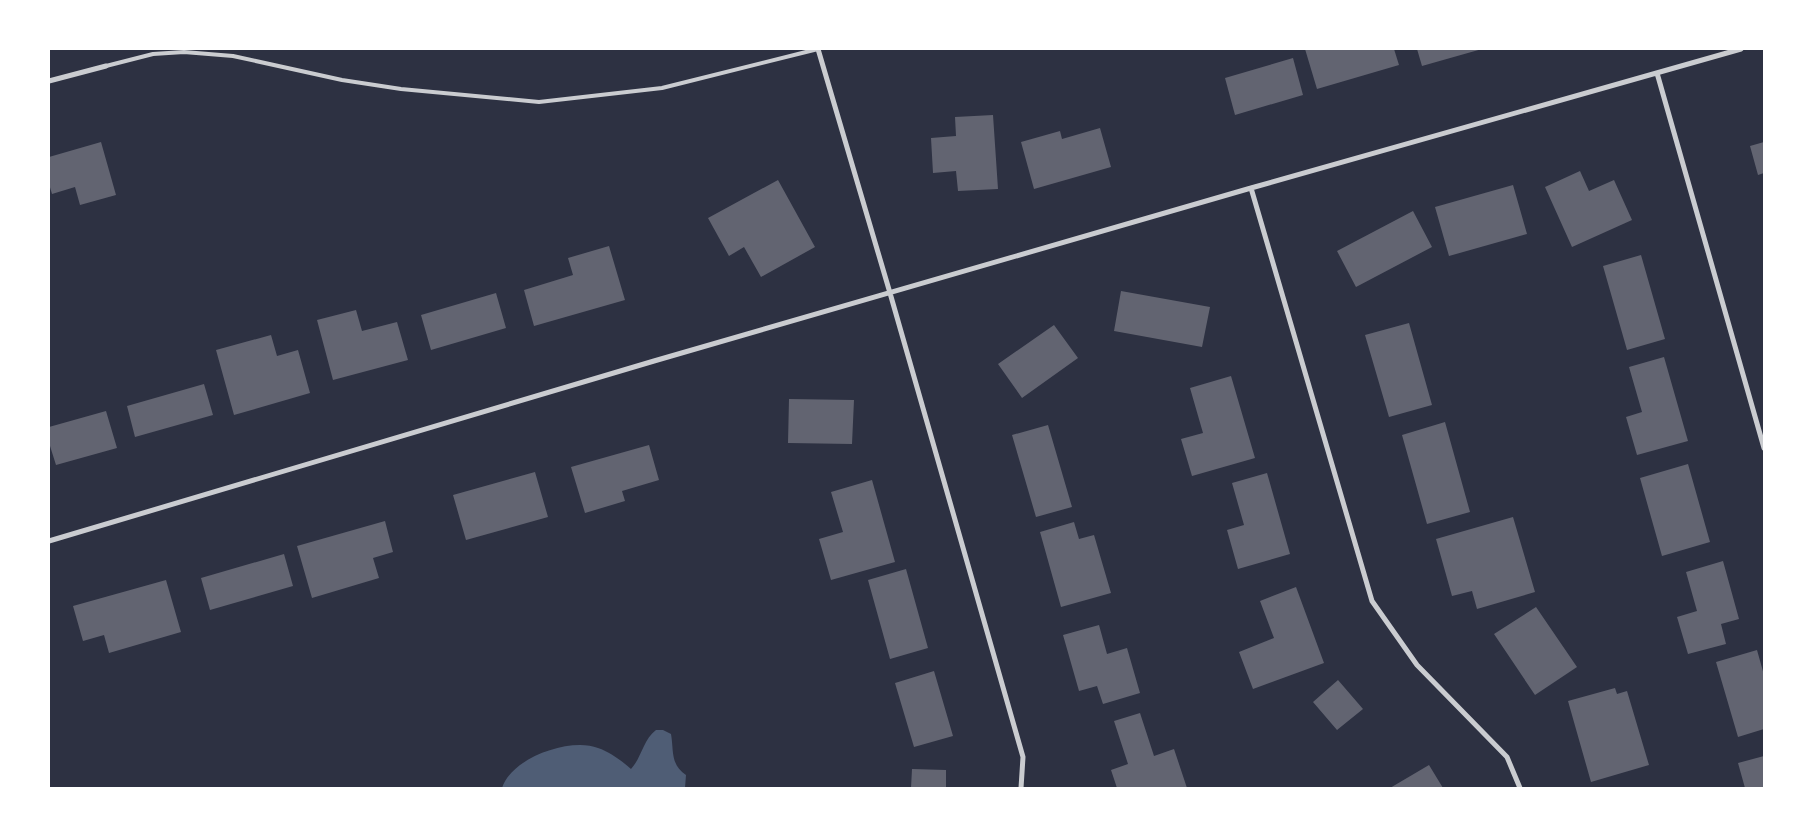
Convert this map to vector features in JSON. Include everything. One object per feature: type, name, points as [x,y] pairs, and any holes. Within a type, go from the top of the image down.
[{"type":"street","points":[[818,49],[1023,757],[1021,788]]},
{"type":"street","points":[[49,541],[1251,188],[1741,49]]},
{"type":"street","points":[[49,81],[106,66]]},
{"type":"street","points":[[1657,73],[1764,448]]},
{"type":"street","points":[[1251,188],[1372,601],[1417,665],[1507,757],[1520,788]]},
{"type":"lane","points":[[106,66],[153,54],[184,52],[233,56],[342,80],[401,89],[539,102],[662,88],[818,49]]},
{"type":"water","points":[[656,730],[663,730],[671,734],[675,762],[686,775],[685,788],[502,788],[508,777],[529,759],[572,745],[586,745],[598,748],[616,757],[631,769],[648,739]]},
{"type":"building","points":[[1305,49],[1394,49],[1399,65],[1317,89]]},
{"type":"building","points":[[1417,49],[1482,49],[1422,66]]},
{"type":"building","points":[[1293,58],[1303,95],[1235,115],[1225,78]]},
{"type":"building","points":[[993,115],[998,189],[958,191],[956,171],[933,173],[931,138],[956,136],[955,117]]},
{"type":"building","points":[[1100,128],[1111,167],[1034,189],[1021,142],[1060,131],[1062,139]]},
{"type":"building","points":[[101,142],[116,195],[80,205],[75,187],[52,194],[49,184],[49,157]]},
{"type":"building","points":[[1764,142],[1764,173],[1758,175],[1750,146]]},
{"type":"building","points":[[1580,171],[1589,191],[1614,180],[1632,220],[1572,247],[1545,187]]},
{"type":"building","points":[[778,180],[815,247],[761,277],[744,247],[729,256],[708,218]]},
{"type":"building","points":[[1513,185],[1527,234],[1449,256],[1435,207]]},
{"type":"building","points":[[1413,211],[1432,247],[1356,287],[1337,251]]},
{"type":"building","points":[[609,246],[625,300],[534,326],[524,290],[573,275],[568,258]]},
{"type":"building","points":[[1641,255],[1665,339],[1627,350],[1603,266]]},
{"type":"building","points":[[1121,291],[1210,307],[1202,347],[1114,331]]},
{"type":"building","points":[[496,293],[506,328],[431,350],[421,315]]},
{"type":"building","points":[[356,310],[362,331],[397,322],[408,360],[333,380],[317,320]]},
{"type":"building","points":[[1409,323],[1432,405],[1389,417],[1365,335]]},
{"type":"building","points":[[1054,325],[1078,358],[1022,398],[998,364]]},
{"type":"building","points":[[271,335],[277,356],[298,350],[310,393],[234,415],[216,350]]},
{"type":"building","points":[[1664,357],[1688,441],[1637,455],[1626,417],[1642,412],[1629,367]]},
{"type":"building","points":[[1231,376],[1255,458],[1192,476],[1181,439],[1203,433],[1190,388]]},
{"type":"building","points":[[204,384],[213,415],[135,437],[127,406]]},
{"type":"building","points":[[789,399],[854,400],[852,444],[788,443]]},
{"type":"building","points":[[106,411],[117,448],[56,465],[49,446],[49,427]]},
{"type":"building","points":[[1445,422],[1470,512],[1427,524],[1402,435]]},
{"type":"building","points":[[1048,425],[1072,507],[1036,517],[1012,435]]},
{"type":"building","points":[[649,445],[659,480],[622,491],[625,501],[585,513],[571,467]]},
{"type":"building","points":[[1688,464],[1710,542],[1662,556],[1640,478]]},
{"type":"building","points":[[535,472],[548,517],[466,540],[453,495]]},
{"type":"building","points":[[1267,473],[1290,554],[1238,569],[1227,530],[1244,525],[1232,483]]},
{"type":"building","points":[[872,480],[895,562],[831,580],[819,539],[843,532],[831,492]]},
{"type":"building","points":[[1513,517],[1535,592],[1477,609],[1472,591],[1452,596],[1436,539]]},
{"type":"building","points":[[385,521],[393,552],[373,558],[379,578],[312,598],[297,546]]},
{"type":"building","points":[[1074,522],[1079,539],[1094,535],[1111,593],[1061,607],[1040,532]]},
{"type":"building","points":[[284,554],[293,586],[210,610],[201,578]]},
{"type":"building","points":[[1723,561],[1739,619],[1721,624],[1726,644],[1688,654],[1677,617],[1697,611],[1686,572]]},
{"type":"building","points":[[906,569],[928,648],[890,659],[868,580]]},
{"type":"building","points":[[166,580],[181,632],[109,653],[104,635],[83,641],[73,606]]},
{"type":"building","points":[[1296,587],[1324,663],[1253,689],[1239,652],[1274,638],[1260,601]]},
{"type":"building","points":[[1536,607],[1577,667],[1535,695],[1494,634]]},
{"type":"building","points":[[1099,625],[1107,654],[1127,648],[1140,693],[1103,704],[1097,686],[1079,691],[1063,635]]},
{"type":"building","points":[[1757,650],[1764,675],[1764,729],[1738,737],[1716,662]]},
{"type":"building","points":[[934,671],[953,736],[914,747],[895,683]]},
{"type":"building","points":[[1338,680],[1363,709],[1337,730],[1313,702]]},
{"type":"building","points":[[1615,688],[1617,694],[1627,691],[1649,765],[1591,782],[1568,701]]},
{"type":"building","points":[[1140,713],[1154,756],[1174,749],[1187,788],[1117,788],[1111,770],[1128,764],[1114,721]]},
{"type":"building","points":[[1764,756],[1764,788],[1745,788],[1738,763]]},
{"type":"building","points":[[1429,765],[1443,788],[1390,788]]},
{"type":"building","points":[[912,769],[946,770],[946,788],[911,788]]}]
